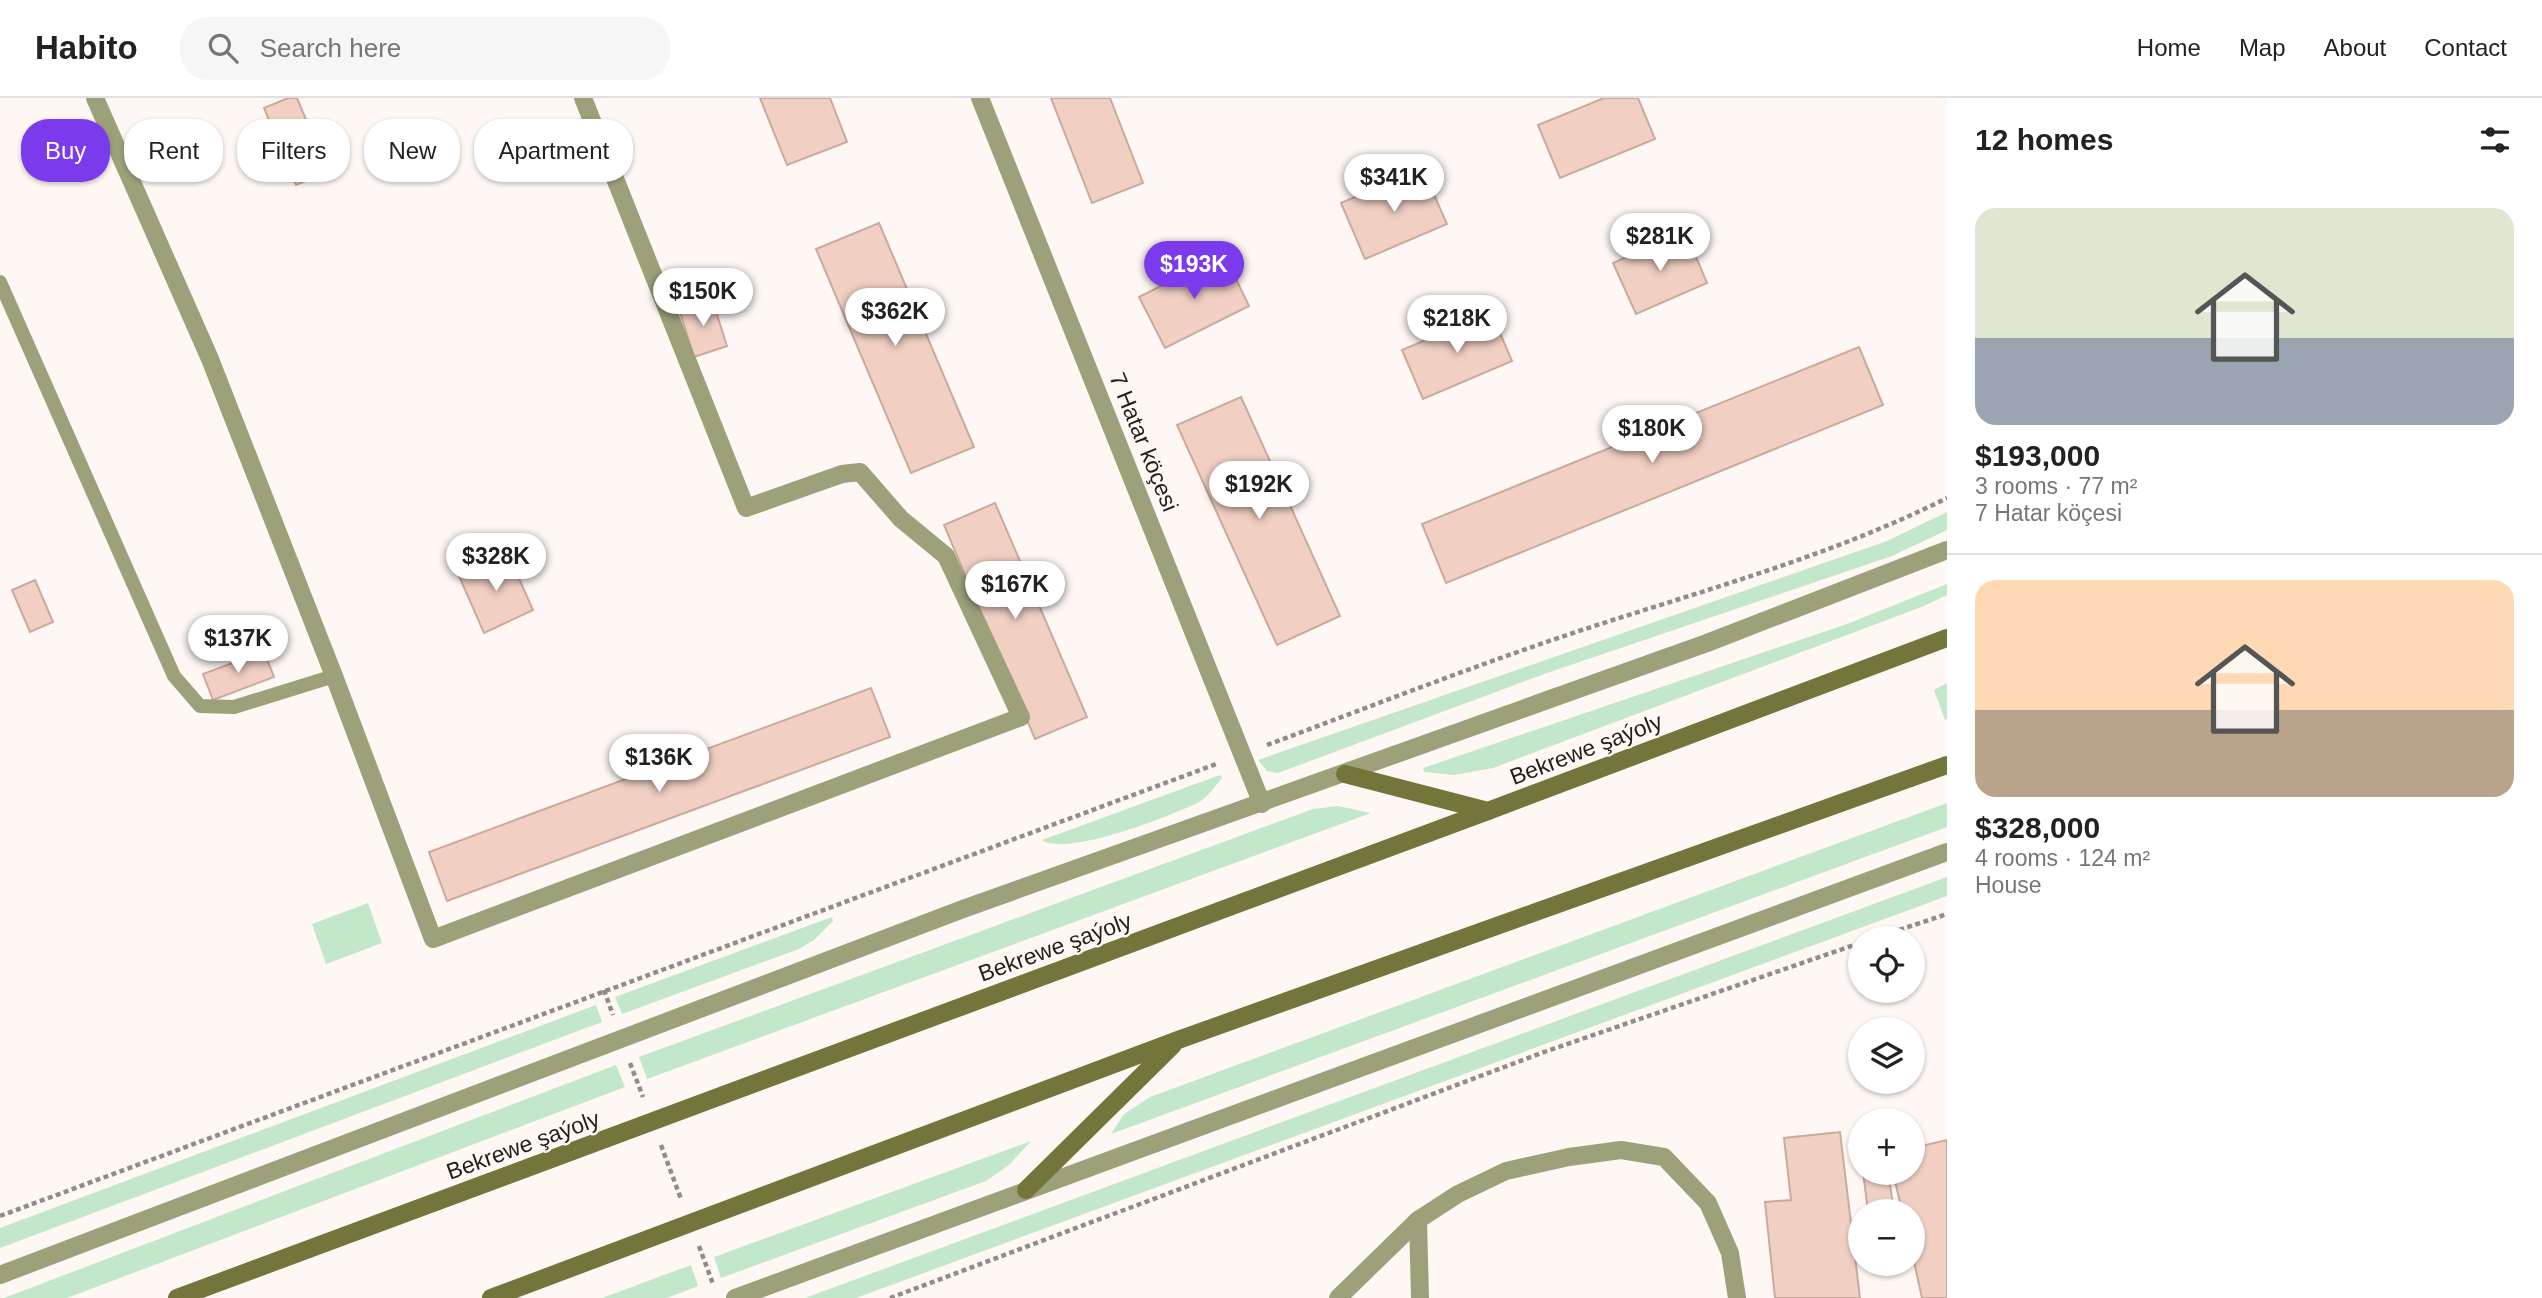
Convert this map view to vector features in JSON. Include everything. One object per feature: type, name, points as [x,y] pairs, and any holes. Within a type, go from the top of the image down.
[{"type":"main road","name":"Bekrewe şaýoly","points":[[177,1298],[1947,638]]},
{"type":"main road","points":[[491,1298],[1178,1040],[1947,765]]},
{"type":"main road","points":[[1345,774],[1488,811]]},
{"type":"main road","points":[[1026,1189],[1178,1040]]},
{"type":"street","points":[[95,98],[210,359],[433,939],[1021,717],[946,556],[901,519],[860,472],[842,474],[746,508],[583,98]]},
{"type":"street","name":"7 Hatar köçesi","points":[[980,98],[1262,804]]},
{"type":"street","points":[[0,1275],[963,909],[1707,643],[1947,550]]},
{"type":"street","points":[[735,1298],[1947,852]]},
{"type":"street","points":[[1338,1298],[1418,1220],[1458,1194],[1506,1171],[1569,1157],[1621,1150],[1664,1157],[1707,1203],[1730,1253],[1737,1298]]},
{"type":"street","points":[[1418,1220],[1420,1298]]},
{"type":"lane","points":[[0,282],[174,676],[200,706],[234,707],[334,676]]},
{"type":"path","points":[[0,1216],[1537,645],[1815,554],[1947,498]]},
{"type":"path","points":[[1911,926],[1947,914]]},
{"type":"path","points":[[890,1298],[1547,1051],[1848,947]]},
{"type":"green space","points":[[1947,512],[1947,530],[1892,556],[1547,673],[1278,773],[1267,771],[1258,760],[1887,541]]},
{"type":"green space","points":[[1947,584],[1947,595],[1924,606],[1493,768],[1454,775],[1424,772],[1423,768],[1847,624]]},
{"type":"green space","points":[[1947,683],[1947,719],[1945,720],[1934,690]]},
{"type":"green space","points":[[1220,775],[1222,778],[1199,802],[1143,825],[1073,843],[1054,844],[1042,840]]},
{"type":"green space","points":[[1947,803],[1947,827],[1111,1134],[1124,1114],[1150,1097]]},
{"type":"green space","points":[[1338,806],[1371,813],[647,1079],[639,1057],[1313,809]]},
{"type":"green space","points":[[1947,877],[1947,896],[1866,926],[1848,926],[1848,932],[856,1298],[805,1298]]},
{"type":"green space","points":[[368,903],[382,943],[326,964],[312,924]]},
{"type":"green space","points":[[832,917],[833,921],[814,940],[799,949],[622,1014],[615,997]]},
{"type":"green space","points":[[596,1005],[602,1022],[0,1248],[0,1228]]},
{"type":"green space","points":[[616,1065],[625,1087],[67,1298],[4,1298]]},
{"type":"green space","points":[[1031,1141],[1009,1165],[986,1181],[721,1278],[714,1257]]},
{"type":"green space","points":[[691,1265],[698,1286],[667,1298],[602,1298]]},
{"type":"building","points":[[288,98],[297,98],[306,119],[269,119],[264,108]]},
{"type":"building","points":[[760,98],[830,98],[847,142],[787,165]]},
{"type":"building","points":[[1051,98],[1110,98],[1143,183],[1092,203]]},
{"type":"building","points":[[1604,98],[1638,98],[1655,139],[1560,178],[1538,125]]},
{"type":"building","points":[[1422,168],[1447,224],[1365,259],[1341,203]]},
{"type":"building","points":[[879,223],[974,447],[911,473],[816,249]]},
{"type":"building","points":[[1685,231],[1707,283],[1636,314],[1613,263]]},
{"type":"building","points":[[1224,254],[1249,306],[1165,348],[1139,297]]},
{"type":"building","points":[[712,299],[727,346],[694,357],[679,309]]},
{"type":"building","points":[[1491,312],[1512,361],[1423,399],[1402,350]]},
{"type":"building","points":[[1859,347],[1883,405],[1446,583],[1422,524]]},
{"type":"building","points":[[1241,397],[1340,616],[1277,645],[1177,425]]},
{"type":"building","points":[[995,503],[1087,717],[1035,739],[944,525]]},
{"type":"building","points":[[508,554],[533,610],[484,633],[459,576]]},
{"type":"building","points":[[35,580],[53,622],[30,632],[12,590]]},
{"type":"building","points":[[264,651],[274,677],[213,700],[203,674]]},
{"type":"building","points":[[871,688],[890,737],[447,901],[429,852]]},
{"type":"building","points":[[1840,1132],[1848,1199],[1848,1276],[1857,1276],[1860,1298],[1775,1298],[1765,1202],[1791,1200],[1784,1138]]},
{"type":"building","points":[[1947,1140],[1947,1298],[1922,1298],[1917,1276],[1925,1276],[1925,1199],[1899,1199],[1896,1185],[1925,1185],[1925,1145]]},
{"type":"building","points":[[1865,1185],[1890,1185],[1892,1199],[1866,1199]]}]
